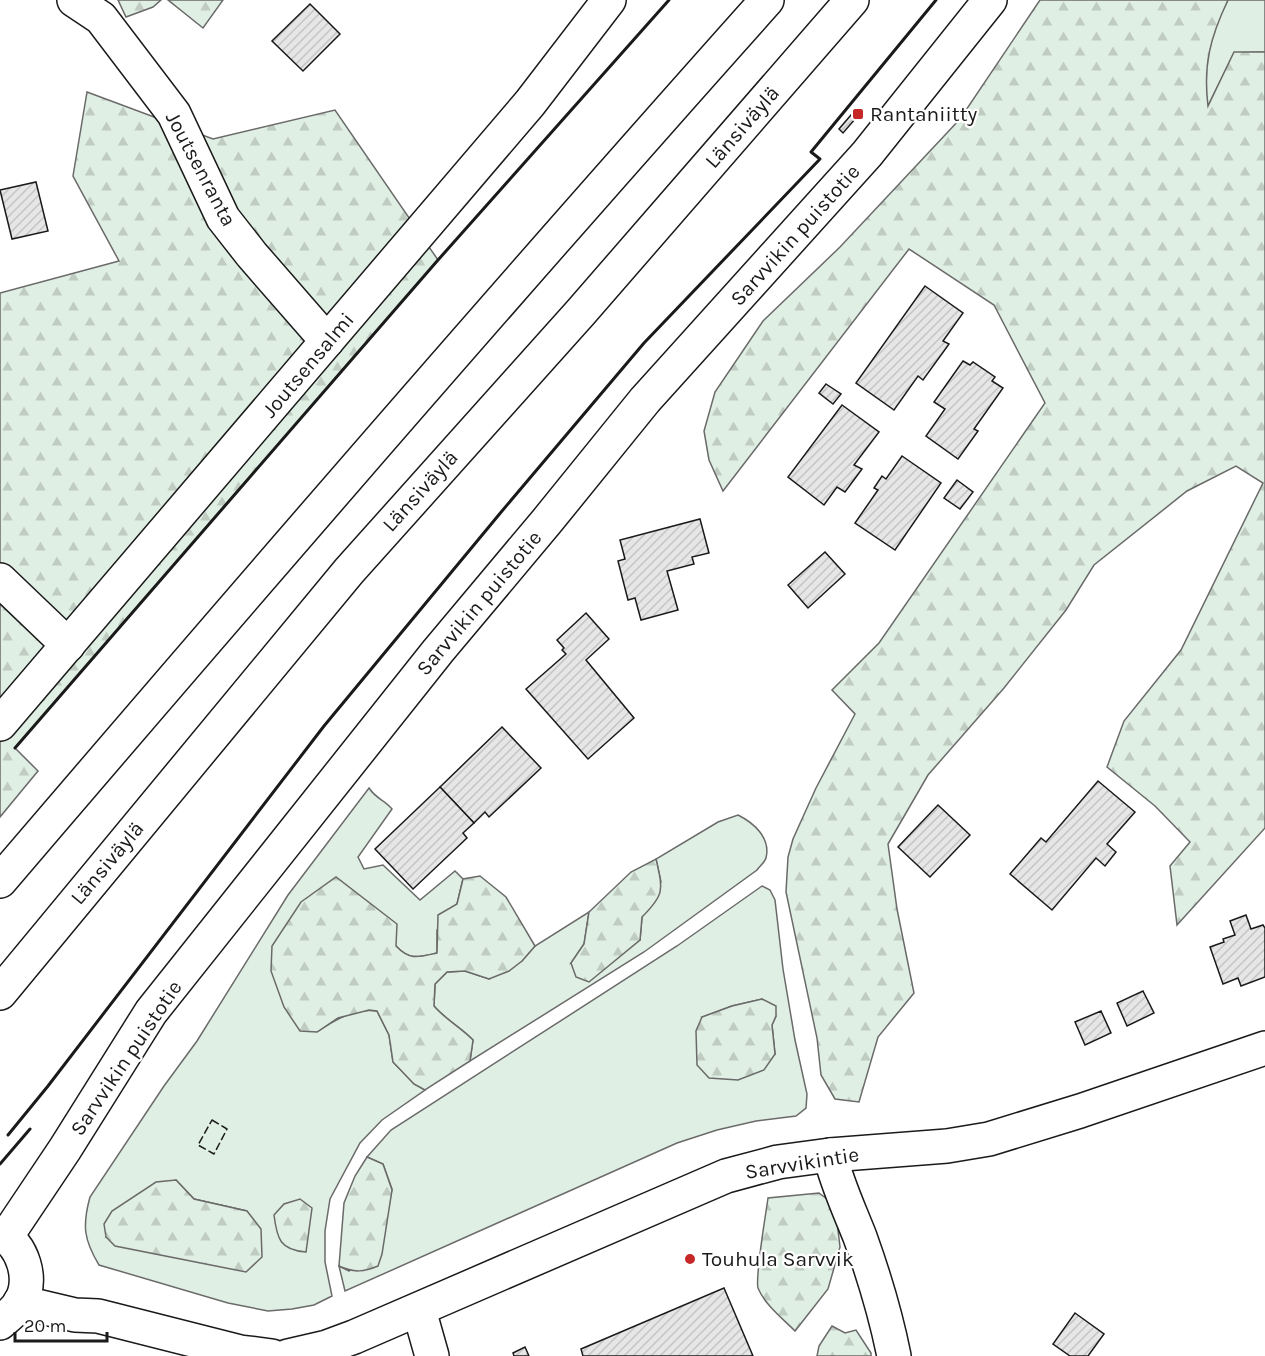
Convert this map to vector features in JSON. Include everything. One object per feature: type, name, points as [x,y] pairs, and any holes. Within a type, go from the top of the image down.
[{"type":"main road","name":"Joutsenranta","points":[[74,0],[102,18],[174,114],[223,218],[327,341]]},
{"type":"main road","name":"Joutsensalmi","points":[[0,724],[530,103],[609,0]]},
{"type":"main road","points":[[0,881],[324,503],[767,0]]},
{"type":"main road","name":"Länsiväylä","points":[[0,993],[349,571],[582,312],[852,0]]},
{"type":"main road","name":"Sarvvikin puistotie","points":[[3,1235],[65,1149],[151,1012],[438,651],[645,400],[867,154],[990,0]]},
{"type":"main road","points":[[0,580],[68,645]]},
{"type":"main road","name":"Sarvvikintie","points":[[288,1356],[327,1347],[419,1310],[726,1176],[778,1162],[830,1155],[947,1146],[989,1139],[1080,1111],[1265,1048]]},
{"type":"main road","points":[[830,1155],[836,1179],[860,1238],[887,1320],[894,1356]]},
{"type":"main road","points":[[3,1235],[16,1246],[23,1259],[26,1273],[25,1288],[10,1312],[98,1316],[240,1352],[272,1356]]},
{"type":"main road","points":[[419,1310],[432,1356]]},
{"type":"green space","points":[[118,0],[161,0],[153,7],[126,17]]},
{"type":"green space","points":[[168,0],[223,0],[203,28]]},
{"type":"green space","points":[[1040,0],[1228,0],[1209,52],[1206,77],[1208,106],[1234,52],[1265,52],[1265,828],[1177,925],[1170,866],[1190,842],[1155,806],[1107,767],[1124,721],[1181,650],[1263,483],[1236,466],[1187,491],[1094,565],[1066,610],[1004,688],[928,775],[888,844],[897,909],[914,993],[878,1037],[859,1102],[835,1099],[821,1075],[817,1038],[786,892],[788,857],[793,839],[816,788],[855,714],[832,690],[879,643],[1045,403],[994,305],[909,249],[723,491],[709,460],[704,431],[715,392],[763,321],[840,247],[960,119]]},
{"type":"green space","points":[[1228,0],[1265,0],[1265,52],[1234,53],[1207,108],[1205,67],[1216,24]]},
{"type":"green space","points":[[87,92],[213,139],[335,110],[438,260],[15,748],[38,771],[0,817],[0,293],[119,261],[73,176]]},
{"type":"green space","points":[[369,788],[392,809],[358,857],[364,869],[383,865],[420,900],[455,871],[463,879],[457,904],[437,930],[437,953],[415,957],[406,954],[396,946],[317,1032],[353,1013],[377,1011],[389,1035],[393,1062],[414,1084],[425,1090],[382,1120],[360,1143],[330,1199],[325,1231],[325,1262],[332,1296],[314,1305],[268,1311],[228,1303],[99,1265],[87,1240],[85,1225],[90,1197],[197,1041],[288,895]],"holes":[[[176,1180],[194,1199],[247,1211],[107,1237]]]},
{"type":"green space","points":[[738,815],[750,822],[764,838],[766,858],[757,870],[644,952],[470,1061],[473,1040],[434,1006],[435,984],[447,972],[465,971],[489,979],[522,961],[535,946],[589,912],[584,944],[571,963],[640,940],[642,917],[661,882],[656,859],[718,822]]},
{"type":"green space","points":[[656,859],[660,891],[655,903],[642,917],[640,940],[589,982],[576,977],[571,963],[584,944],[589,912],[631,872]]},
{"type":"green space","points":[[480,876],[506,897],[535,946],[522,961],[509,971],[489,979],[465,971],[447,972],[435,984],[434,1006],[473,1040],[470,1061],[425,1090],[414,1084],[393,1062],[389,1035],[377,1011],[369,1010],[338,1018],[317,1032],[300,1031],[284,1007],[271,971],[272,946],[301,902],[336,877],[397,924],[396,946],[406,954],[415,957],[437,953],[438,915],[457,904],[463,879]]},
{"type":"green space","points":[[762,886],[770,890],[775,900],[783,969],[807,1094],[806,1108],[796,1116],[756,1121],[677,1143],[345,1291],[339,1266],[349,1271],[386,1221],[392,1189],[383,1164],[367,1157],[391,1130],[677,946]],"holes":[[[762,999],[776,1016],[772,1025],[775,1054],[702,1017],[732,1006]]]},
{"type":"green space","points":[[762,999],[776,1006],[776,1016],[772,1025],[775,1054],[764,1070],[738,1080],[709,1078],[697,1065],[696,1031],[702,1017],[732,1006]]},
{"type":"green space","points":[[367,1157],[383,1164],[392,1190],[378,1266],[354,1271],[339,1266],[344,1203],[355,1176]]},
{"type":"green space","points":[[176,1180],[194,1199],[247,1211],[261,1229],[262,1257],[246,1272],[115,1246],[106,1237],[104,1224],[112,1211],[156,1182]]},
{"type":"green space","points":[[819,1193],[835,1205],[840,1247],[828,1289],[795,1331],[769,1306],[758,1288],[759,1259],[768,1198]]},
{"type":"green space","points":[[300,1199],[312,1208],[306,1252],[290,1249],[281,1242],[274,1215],[284,1204]]},
{"type":"green space","points":[[832,1326],[845,1333],[856,1330],[871,1356],[817,1356],[819,1346]]},
{"type":"building","points":[[310,4],[340,34],[303,71],[272,41]]},
{"type":"building","points":[[851,115],[856,118],[843,133],[839,129]]},
{"type":"building","points":[[36,182],[48,231],[12,239],[0,190]]},
{"type":"building","points":[[925,286],[963,313],[943,341],[949,344],[923,380],[918,376],[894,410],[856,383]]},
{"type":"building","points":[[963,361],[970,365],[973,362],[995,377],[992,381],[1003,388],[974,429],[978,431],[958,459],[926,436],[945,409],[934,402]]},
{"type":"building","points":[[826,384],[841,394],[833,404],[819,393]]},
{"type":"building","points":[[842,405],[879,432],[854,465],[862,469],[845,492],[837,487],[824,505],[788,477]]},
{"type":"building","points":[[902,456],[941,483],[895,550],[855,523],[878,490],[874,488],[882,476],[886,479]]},
{"type":"building","points":[[957,480],[973,492],[960,509],[944,498]]},
{"type":"building","points":[[700,519],[709,553],[692,557],[694,564],[667,571],[678,610],[641,620],[635,598],[628,600],[618,561],[625,559],[620,540]]},
{"type":"building","points":[[825,552],[845,574],[808,608],[788,585]]},
{"type":"building","points":[[586,613],[609,639],[586,660],[634,718],[588,759],[526,689],[566,654],[557,640]]},
{"type":"building","points":[[502,727],[541,768],[489,817],[485,812],[474,823],[440,787]]},
{"type":"building","points":[[1098,781],[1135,812],[1107,844],[1116,852],[1105,866],[1096,858],[1052,910],[1010,874],[1041,838],[1046,842]]},
{"type":"building","points":[[440,787],[474,823],[463,833],[467,838],[413,889],[375,849]]},
{"type":"building","points":[[938,805],[970,835],[930,877],[898,847]]},
{"type":"building","points":[[1246,915],[1251,929],[1263,925],[1265,928],[1265,977],[1241,986],[1238,978],[1223,984],[1210,947],[1235,935],[1230,921]]},
{"type":"building","points":[[1143,991],[1154,1013],[1127,1026],[1117,1003]]},
{"type":"building","points":[[1101,1011],[1111,1033],[1085,1045],[1075,1022]]},
{"type":"building","points":[[724,1288],[753,1356],[583,1356],[581,1349]]},
{"type":"building","points":[[1075,1313],[1104,1334],[1088,1356],[1070,1356],[1053,1344]]},
{"type":"building","points":[[525,1347],[529,1356],[514,1356],[513,1353]]},
{"type":"fence","points":[[212,1120],[227,1129],[214,1154],[198,1145],[212,1120]]},
{"type":"wall","points":[[15,748],[438,260],[669,0]]},
{"type":"wall","points":[[8,1135],[324,726],[644,343],[820,159],[811,152],[936,0]]},
{"type":"wall","points":[[0,1164],[30,1129]]},
{"type":"place","name":"Rantaniitty","points":[[858,114]]},
{"type":"place","name":"Touhula Sarvvik","points":[[690,1259]]}]
